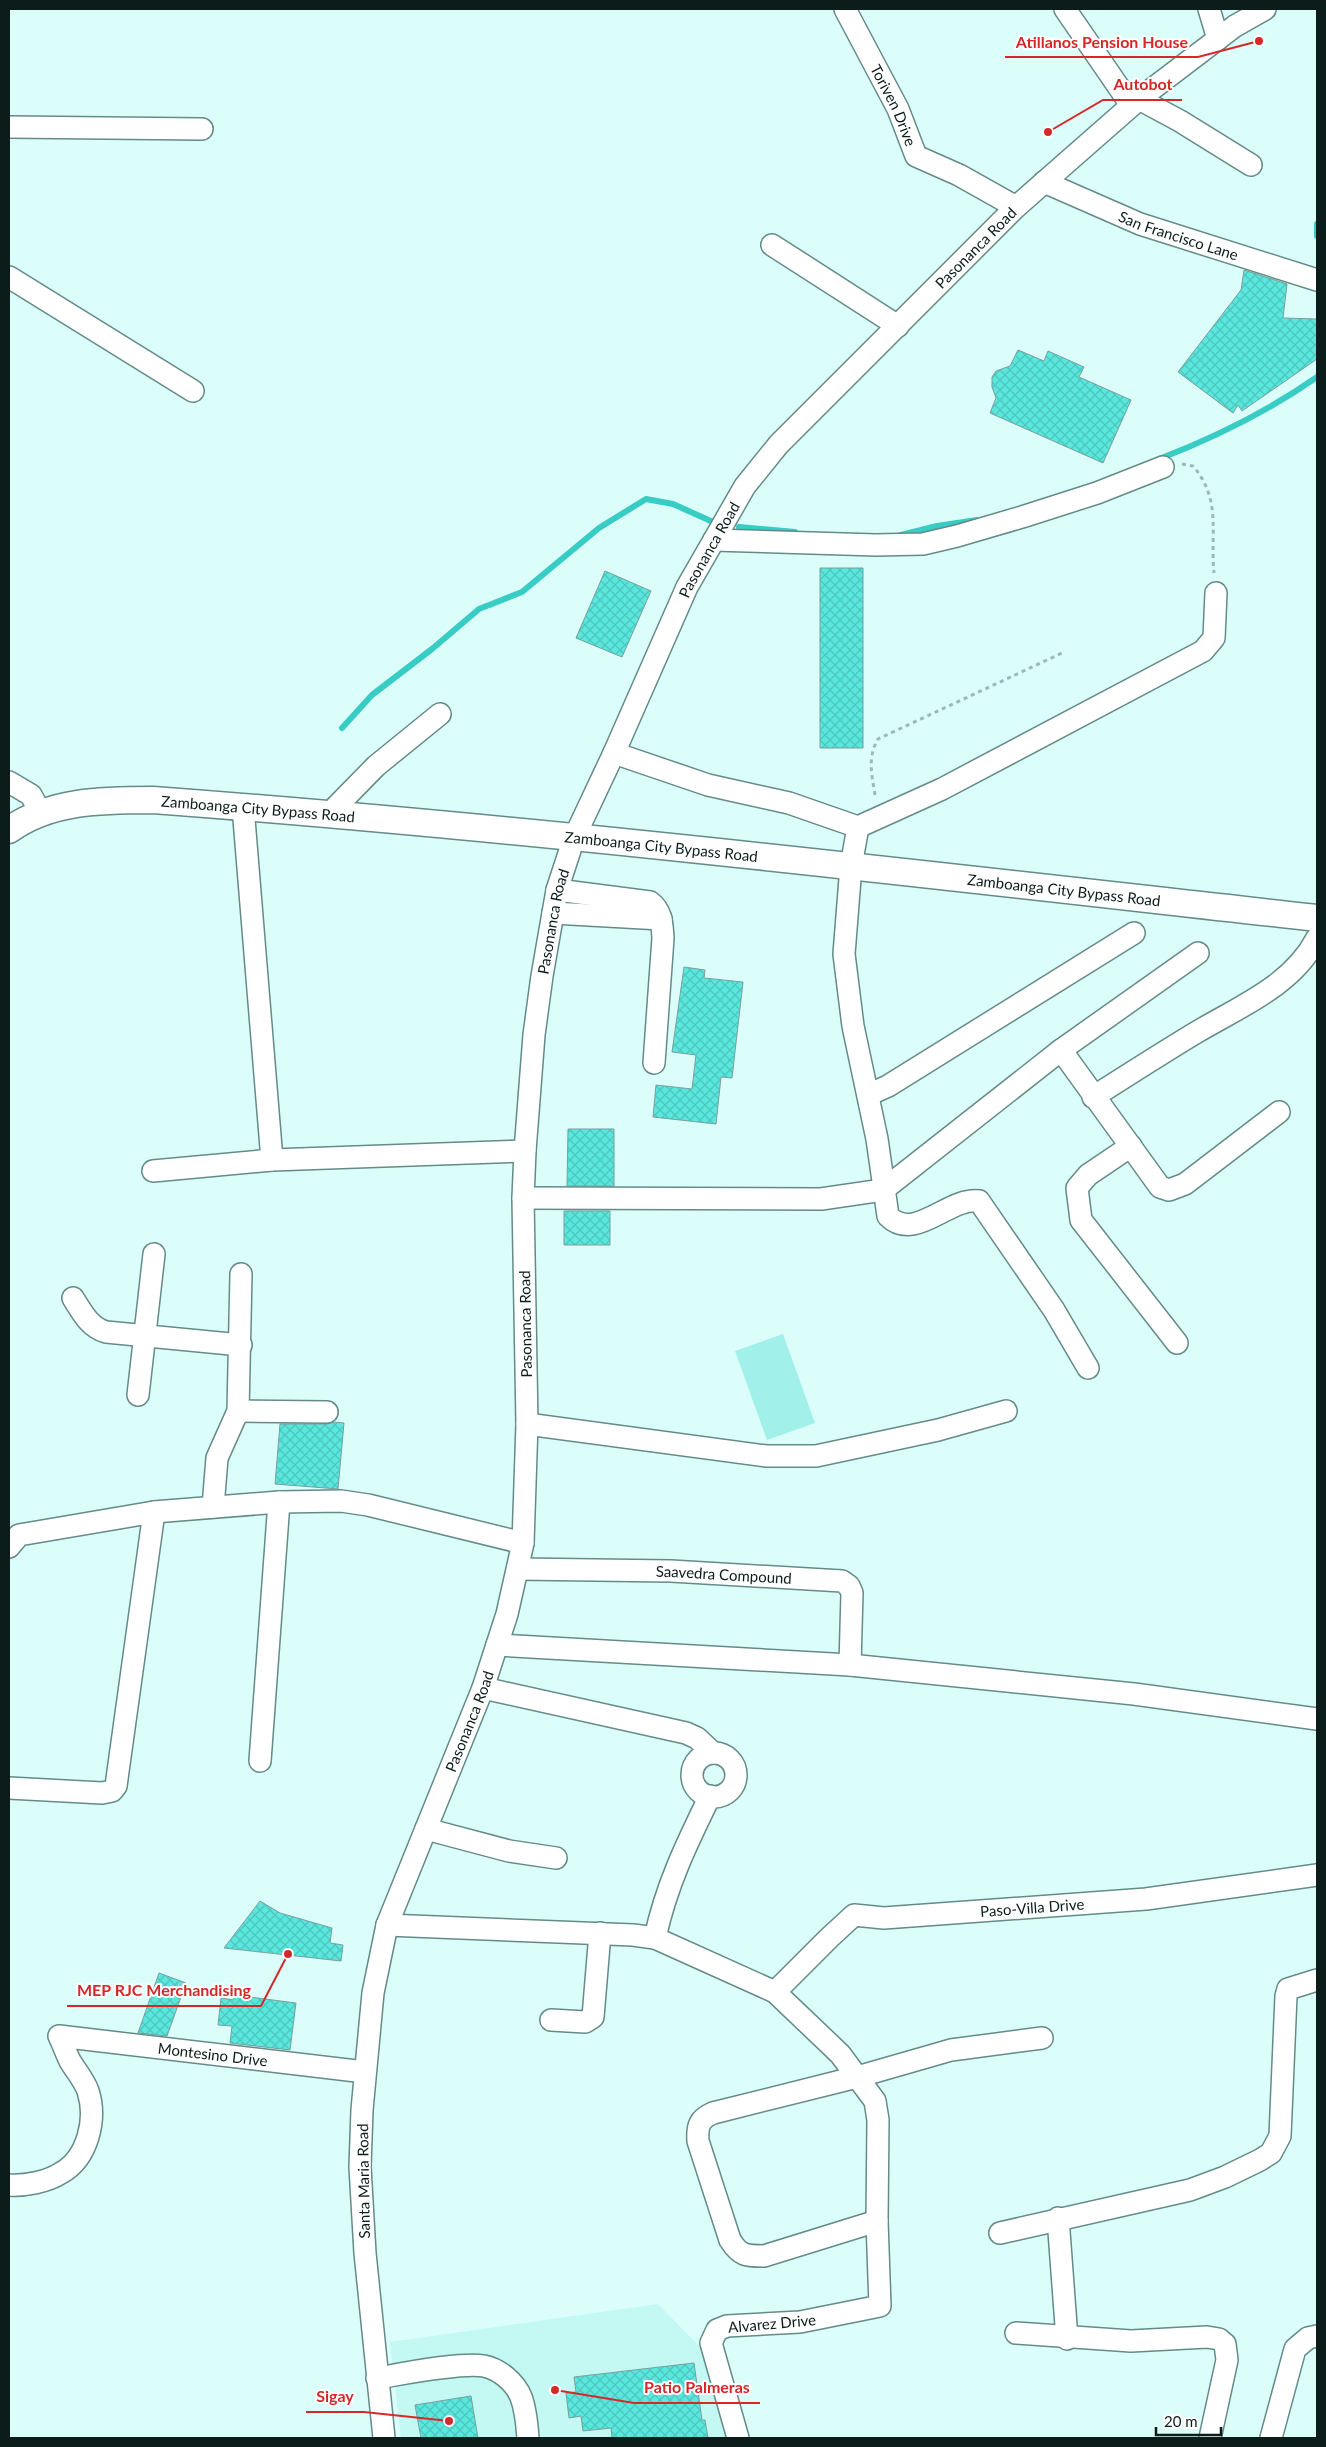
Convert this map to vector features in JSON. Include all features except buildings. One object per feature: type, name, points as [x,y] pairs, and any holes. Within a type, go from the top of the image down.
[{"type":"main road","name":"Zamboanga City Bypass Road","points":[[9,830],[23,819],[40,812],[70,805],[106,800],[153,800],[330,813],[851,866],[1317,918]]},
{"type":"street","name":"Toriven Drive","points":[[844,9],[898,109],[916,156],[959,175],[1016,208]]},
{"type":"street","points":[[1065,9],[1135,102],[1180,121],[1251,165]]},
{"type":"street","points":[[1209,9],[1218,39]]},
{"type":"street","name":"Pasonanca Road","points":[[1235,26],[1248,9]]},
{"type":"street","name":"Pasonanca Road","points":[[388,1925],[483,1688],[518,1569],[523,1543],[527,1424],[523,1198],[525,1151],[534,1036],[557,890],[574,838],[614,754],[687,587],[745,486],[780,444],[1016,208],[1135,102],[1235,26],[1265,9]]},
{"type":"street","points":[[9,127],[202,129]]},
{"type":"street","name":"San Francisco Lane","points":[[1044,182],[1140,224],[1317,280]]},
{"type":"street","points":[[772,245],[898,326]]},
{"type":"street","points":[[9,277],[193,391]]},
{"type":"street","points":[[714,540],[876,545],[923,544],[1022,517],[1097,493],[1162,467]]},
{"type":"street","points":[[614,754],[708,785],[789,803],[858,827],[942,789],[1203,651],[1214,638],[1216,593]]},
{"type":"street","points":[[330,813],[376,766],[440,714]]},
{"type":"street","points":[[9,782],[30,795],[40,812]]},
{"type":"street","points":[[243,807],[272,1160]]},
{"type":"street","points":[[858,827],[851,866],[844,954],[853,1026],[868,1095],[888,1216],[896,1224],[907,1226],[961,1203],[971,1200],[978,1201],[1054,1310],[1088,1368]]},
{"type":"street","points":[[557,890],[650,902],[656,907],[661,919],[663,938],[654,1063]]},
{"type":"street","points":[[553,913],[661,919]]},
{"type":"street","points":[[868,1095],[888,1086],[1134,933]]},
{"type":"street","points":[[1094,1097],[1255,999],[1289,976],[1307,957],[1317,938]]},
{"type":"street","points":[[523,1198],[821,1199],[883,1190],[1061,1050],[1198,953]]},
{"type":"street","points":[[1061,1050],[1160,1187],[1169,1190],[1185,1184],[1278,1112]]},
{"type":"street","points":[[1131,1146],[1088,1175],[1077,1188],[1080,1220],[1176,1343]]},
{"type":"street","points":[[153,1171],[272,1160],[525,1151]]},
{"type":"street","points":[[138,1395],[154,1254]]},
{"type":"street","points":[[213,1507],[217,1458],[238,1411],[241,1345],[241,1274]]},
{"type":"street","points":[[73,1298],[89,1322],[97,1329],[145,1336],[241,1345]]},
{"type":"street","points":[[238,1411],[327,1412]]},
{"type":"street","points":[[527,1424],[766,1456],[816,1456],[929,1432],[1006,1411]]},
{"type":"street","points":[[9,1547],[19,1535],[154,1512],[279,1502],[340,1501],[368,1505],[523,1543]]},
{"type":"street","points":[[260,1761],[279,1502]]},
{"type":"street","points":[[9,1788],[102,1793],[112,1791],[116,1786],[154,1512]]},
{"type":"street","name":"Saavedra Compound","points":[[518,1569],[671,1571],[842,1582],[849,1586],[852,1593],[850,1665]]},
{"type":"street","points":[[497,1644],[850,1665],[1124,1693],[1317,1719]]},
{"type":"street","points":[[483,1688],[686,1733],[697,1738],[712,1753]]},
{"type":"street","points":[[712,1753],[721,1754],[733,1764],[735,1780],[726,1793],[710,1796],[702,1793],[695,1787],[692,1769],[697,1761],[712,1753]]},
{"type":"street","points":[[655,1938],[667,1888],[679,1858],[710,1796]]},
{"type":"street","points":[[426,1829],[509,1851],[556,1858]]},
{"type":"street","name":"Paso-Villa Drive","points":[[775,1992],[854,1915],[884,1918],[1146,1899],[1317,1875]]},
{"type":"street","points":[[388,1925],[600,1933],[655,1938],[775,1992],[840,2054],[857,2077],[875,2101],[878,2120],[877,2221],[764,2256],[749,2256],[738,2252],[730,2240],[698,2141],[698,2128],[703,2118],[713,2113],[857,2077],[951,2050],[1042,2038]]},
{"type":"street","name":"Santa Maria Road","points":[[384,2438],[365,2252],[360,2166],[365,2072],[374,1994],[388,1925]]},
{"type":"street","points":[[551,2020],[585,2022],[593,2017],[600,1933]]},
{"type":"street","points":[[1000,2233],[1058,2218],[1190,2190],[1225,2177],[1271,2152],[1280,2136],[1286,1996],[1288,1989],[1317,1980]]},
{"type":"street","name":"Montesino Drive","points":[[9,2185],[24,2184],[61,2174],[78,2157],[86,2142],[91,2123],[92,2109],[83,2080],[70,2060],[59,2036],[365,2072]]},
{"type":"street","points":[[1058,2218],[1067,2338]]},
{"type":"street","name":"Alvarez Drive","points":[[738,2438],[711,2343],[717,2330],[727,2326],[800,2322],[880,2306],[877,2221]]},
{"type":"street","points":[[1016,2334],[1131,2341],[1219,2338],[1225,2344],[1227,2360],[1210,2438]]},
{"type":"street","points":[[1271,2438],[1295,2349],[1308,2338],[1317,2336]]},
{"type":"street","points":[[377,2378],[466,2366],[484,2366],[500,2372],[514,2384],[521,2397],[528,2438]]},
{"type":"path","points":[[1162,467],[1179,464],[1193,466],[1205,480],[1212,502],[1214,522],[1213,559],[1216,593]]},
{"type":"path","points":[[879,818],[870,762],[872,750],[878,739],[1062,653]]},
{"type":"shaded area","points":[[783,1334],[815,1423],[767,1440],[735,1351]]},
{"type":"shaded area","points":[[658,2304],[702,2349],[727,2438],[401,2438],[390,2342]]},
{"type":"waterway","points":[[1317,224],[1317,236]]},
{"type":"waterway","points":[[1159,459],[1241,423],[1317,377]]},
{"type":"waterway","points":[[342,728],[372,695],[432,649],[479,609],[522,592],[599,528],[646,499],[673,504],[713,522]]},
{"type":"waterway","points":[[901,535],[937,526],[977,520]]},
{"type":"waterway","points":[[739,527],[795,532]]},
{"type":"place","name":"Atillanos Pension House","points":[[1259,41]]},
{"type":"place","name":"Autobot","points":[[1048,132]]},
{"type":"place","name":"MEP RJC Merchandising","points":[[288,1954]]},
{"type":"place","name":"Patio Palmeras","points":[[555,2390]]},
{"type":"place","name":"Sigay","points":[[449,2421]]}]
